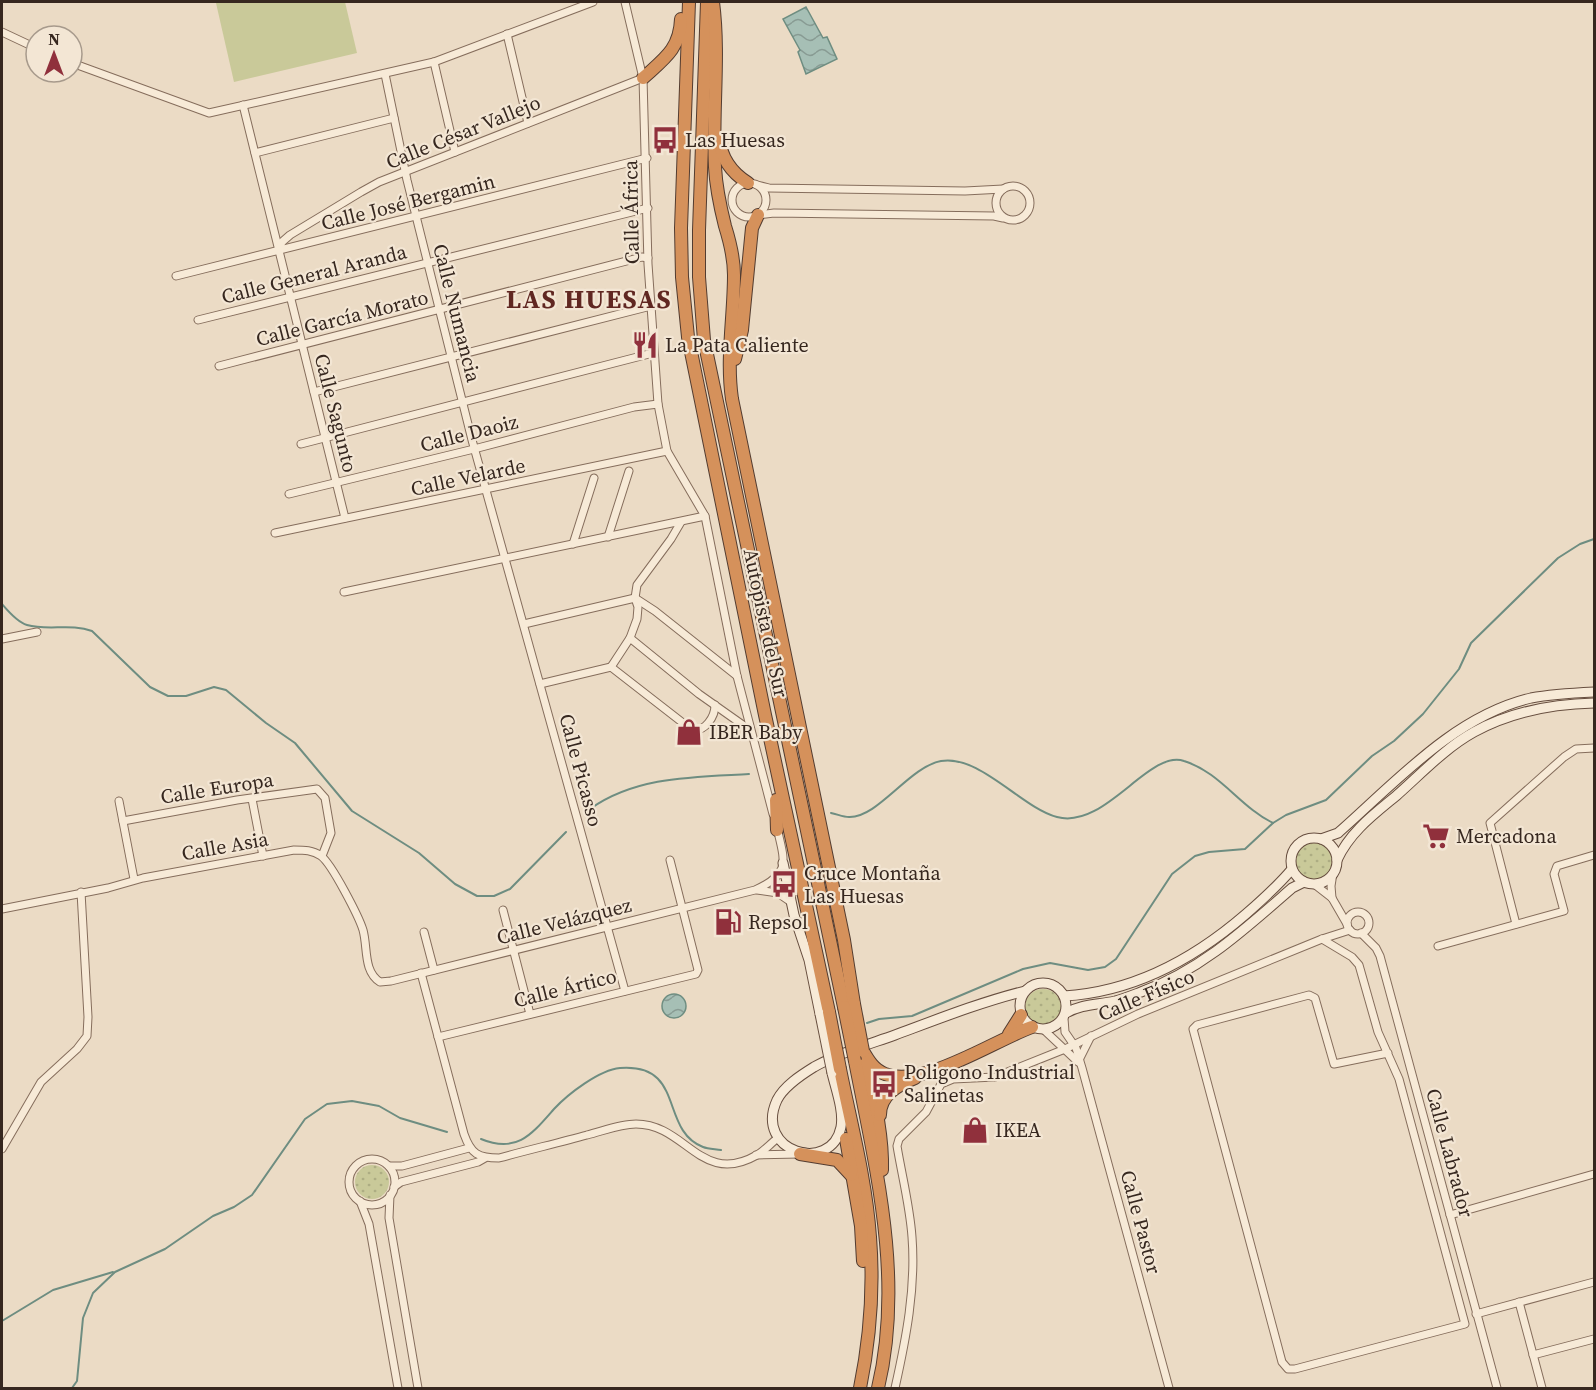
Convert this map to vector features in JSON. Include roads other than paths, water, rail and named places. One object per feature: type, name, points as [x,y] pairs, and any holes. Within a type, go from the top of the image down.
[{"type":"highway","points":[[643,78],[674,48],[681,30],[681,2]]},
{"type":"highway","name":"Autopista del Sur","points":[[689,2],[681,228],[682,277],[688,337],[824,1013],[864,1191],[870,1238],[870,1314],[867,1352],[860,1389]]},
{"type":"highway","name":"Autopista del Sur","points":[[707,2],[699,230],[699,277],[704,340],[861,1055],[885,1220],[888,1298],[878,1389]]},
{"type":"highway","points":[[713,2],[716,25],[714,102],[717,191],[731,245],[734,274],[729,374],[732,399],[844,940],[849,1006]]},
{"type":"highway","points":[[714,102],[719,144],[727,163],[738,176],[752,184]]},
{"type":"highway","points":[[732,399],[734,366],[742,330],[752,228],[758,215]]},
{"type":"highway","points":[[765,715],[767,747],[776,800],[809,960]]},
{"type":"highway","points":[[776,800],[777,830]]},
{"type":"highway","points":[[1008,1035],[1021,1011]]},
{"type":"highway","points":[[881,1192],[880,1110],[885,1097],[894,1089],[926,1072],[969,1057],[1008,1035],[1038,1028]]},
{"type":"highway","points":[[861,1055],[885,1074],[897,1077],[926,1072]]},
{"type":"highway","points":[[861,1055],[880,1131]]},
{"type":"highway","points":[[841,1115],[861,1226],[867,1352]]},
{"type":"highway","points":[[800,1154],[837,1160],[850,1173],[854,1184]]},
{"type":"street","points":[[84,67],[209,113],[434,62],[593,2]]},
{"type":"street","name":"Calle África","points":[[625,2],[643,78],[648,258],[658,404],[667,451],[705,516],[737,676],[777,830],[783,863]]},
{"type":"street","points":[[2,32],[24,42]]},
{"type":"street","points":[[507,34],[528,123]]},
{"type":"street","points":[[434,62],[455,152]]},
{"type":"street","name":"Calle Numancia","points":[[386,74],[416,217],[474,449],[505,559]]},
{"type":"street","name":"Calle César Vallejo","points":[[279,251],[282,242],[290,235],[361,192],[405,172],[643,78]]},
{"type":"street","name":"Calle Sagunto","points":[[243,105],[345,518]]},
{"type":"street","points":[[255,153],[394,118]]},
{"type":"street","name":"Calle José Bergamin","points":[[176,276],[647,158]]},
{"type":"street","points":[[752,184],[764,192],[766,197],[765,207],[758,215]]},
{"type":"street","points":[[752,184],[769,188],[965,191],[1003,189],[1014,186],[1025,191],[1030,207],[1024,216],[1014,221],[994,216],[774,213],[747,218],[736,213],[731,202],[738,187],[752,184]]},
{"type":"street","points":[[1003,189],[996,197],[995,203],[1003,218]]},
{"type":"street","name":"Calle General Aranda","points":[[198,320],[648,208]]},
{"type":"street","points":[[273,229],[290,235]]},
{"type":"street","points":[[301,229],[298,240],[302,245]]},
{"type":"street","name":"Calle García Morato","points":[[219,366],[642,257],[648,258]]},
{"type":"street","points":[[314,392],[651,306]]},
{"type":"street","points":[[301,444],[649,354],[654,356]]},
{"type":"street","name":"Calle Daoiz","points":[[289,494],[474,449],[634,406],[658,404]]},
{"type":"street","name":"Calle Velarde","points":[[275,533],[667,451]]},
{"type":"street","points":[[608,537],[630,471]]},
{"type":"street","points":[[573,544],[594,478]]},
{"type":"street","points":[[344,592],[705,516]]},
{"type":"street","points":[[540,684],[611,667],[630,638],[637,619],[638,607],[635,598],[637,585],[681,522]]},
{"type":"street","name":"Calle Picasso","points":[[505,559],[625,991]]},
{"type":"street","points":[[524,624],[635,598],[655,610],[737,676]]},
{"type":"street","points":[[2,639],[37,632]]},
{"type":"street","points":[[630,638],[750,730]]},
{"type":"street","points":[[611,667],[692,730],[698,731],[703,728],[712,718],[715,705]]},
{"type":"street","points":[[1332,898],[1297,877],[1292,869],[1291,854],[1294,847],[1306,839],[1321,839],[1338,833],[1439,744],[1467,724],[1498,709],[1531,698],[1564,693],[1594,692]]},
{"type":"street","points":[[1337,907],[1362,912],[1369,920],[1368,927],[1361,933],[1356,933],[1349,927],[1337,907],[1332,898],[1331,886],[1344,843],[1448,750],[1474,732],[1506,717],[1537,708],[1594,703]]},
{"type":"street","points":[[712,718],[722,715],[730,716]]},
{"type":"street","points":[[1516,924],[1490,823],[1564,757],[1576,749],[1594,748]]},
{"type":"street","name":"Calle Europa","points":[[123,821],[237,800],[317,789],[325,798],[331,834],[322,856]]},
{"type":"street","points":[[252,799],[263,856]]},
{"type":"street","points":[[119,801],[134,879]]},
{"type":"street","points":[[1321,839],[1335,851],[1337,860]]},
{"type":"street","name":"Calle Asia","points":[[2,909],[108,888],[134,879],[263,856],[304,850],[322,856]]},
{"type":"street","points":[[1438,946],[1564,911],[1554,874],[1557,866],[1594,855]]},
{"type":"street","name":"Calle Velázquez","points":[[322,856],[359,920],[370,973],[380,982],[755,890],[772,883],[779,876],[783,863]]},
{"type":"street","points":[[670,860],[682,908]]},
{"type":"street","points":[[783,863],[800,936],[824,1013]]},
{"type":"street","points":[[1064,996],[1110,990],[1171,967],[1224,933],[1278,886],[1292,869]]},
{"type":"street","points":[[991,999],[1006,1000],[1038,1028],[1055,1026],[1077,1006],[1115,1001],[1176,977],[1224,947],[1292,888],[1323,882],[1334,873]]},
{"type":"street","name":"Calle Velázquez","points":[[755,890],[778,893],[791,903]]},
{"type":"street","points":[[2,1149],[41,1082],[77,1049],[87,1036],[81,892]]},
{"type":"street","name":"Calle Ártico","points":[[439,1039],[530,1014],[696,974],[698,970],[682,908]]},
{"type":"street","points":[[503,910],[530,1014]]},
{"type":"street","points":[[1349,927],[1349,917],[1354,912]]},
{"type":"street","name":"Calle Físico","points":[[896,1389],[908,1328],[912,1285],[912,1238],[897,1146],[899,1139],[926,1112],[941,1084],[953,1080],[995,1077],[1065,1049],[1138,1014],[1349,927]]},
{"type":"street","points":[[424,932],[434,970]]},
{"type":"street","name":"Calle Labrador","points":[[1361,933],[1376,948],[1380,956],[1497,1389]]},
{"type":"street","points":[[1322,939],[1352,957],[1359,965],[1378,1032],[1388,1053],[1399,1079],[1465,1324],[1296,1369],[1288,1369],[1282,1362],[1193,1029],[1197,1024],[1309,995],[1315,998],[1334,1064],[1388,1053]]},
{"type":"street","points":[[421,973],[464,1134],[469,1148],[485,1158]]},
{"type":"street","points":[[1021,1011],[1020,1002],[1025,991],[1031,986],[1046,983],[1060,989],[1067,1007],[1065,1015]]},
{"type":"street","points":[[800,1154],[778,1138],[774,1128],[774,1112],[777,1100],[786,1089],[816,1066],[991,999],[1025,991]]},
{"type":"street","name":"Calle Pastor","points":[[1065,1015],[1065,1032],[1074,1045],[1079,1062],[1169,1389]]},
{"type":"street","name":"Calle Pastor","points":[[1038,1028],[1079,1062]]},
{"type":"street","points":[[1079,1062],[1091,1036]]},
{"type":"street","points":[[756,1155],[800,1154],[816,1152],[829,1146],[839,1132],[841,1115],[836,1071]]},
{"type":"street","points":[[369,1224],[376,1204],[401,1182],[478,1162],[485,1158],[499,1158],[634,1124],[658,1128],[674,1136],[708,1161],[718,1164],[739,1162],[756,1155],[778,1138]]},
{"type":"street","points":[[389,1166],[402,1166],[469,1148]]},
{"type":"street","points":[[398,1389],[369,1224],[360,1201],[351,1191],[349,1184],[353,1169],[366,1160],[374,1159],[389,1166],[393,1173],[389,1218],[418,1389]]},
{"type":"street","points":[[1450,1215],[1594,1174]]},
{"type":"street","points":[[360,1201],[376,1204],[389,1218]]},
{"type":"street","points":[[1476,1314],[1594,1282]]},
{"type":"street","points":[[1519,1302],[1542,1389]]},
{"type":"street","points":[[1533,1355],[1594,1339]]},
{"type":"water","points":[[806,7],[823,38],[827,37],[837,59],[806,74],[798,52],[800,50],[783,19]]},
{"type":"water","points":[[674,994],[683,997],[686,1006],[683,1015],[674,1018],[665,1015],[662,1006],[665,997]]},
{"type":"waterway","points":[[867,1023],[879,1019],[912,1016],[1023,969],[1050,963],[1088,970],[1105,967],[1116,959],[1172,874],[1195,856],[1209,852],[1245,849],[1273,823],[1286,815],[1326,800],[1372,756],[1394,741],[1423,714],[1459,669],[1471,643],[1558,558],[1580,544],[1594,539]]},
{"type":"waterway","points":[[2,604],[23,624],[92,631],[150,687],[168,696],[186,696],[214,687],[226,690],[266,723],[295,743],[352,811],[419,853],[455,884],[477,896],[494,896],[510,889],[566,832]]},
{"type":"waterway","points":[[831,813],[847,817],[860,815],[871,810],[917,772],[929,765],[941,761],[955,761],[985,773],[1044,812],[1057,817],[1075,818],[1092,812],[1109,802],[1141,777],[1170,760],[1184,761],[1197,766],[1219,781],[1250,808],[1273,823]]},
{"type":"waterway","points":[[590,809],[608,798],[646,784],[666,780],[749,774]]},
{"type":"waterway","points":[[481,1139],[504,1144],[523,1139],[575,1090],[603,1073],[620,1068],[641,1069],[655,1076],[664,1086],[681,1127],[690,1139],[703,1147],[721,1150]]},
{"type":"waterway","points":[[72,1388],[77,1381],[83,1318],[93,1293],[115,1272],[165,1249],[213,1216],[234,1207],[252,1195],[305,1119],[327,1104],[352,1101],[379,1106],[400,1118],[447,1132]]},
{"type":"waterway","points":[[2,1321],[53,1290],[113,1272]]},
{"type":"place","name":"Las Huesas","points":[[665,140]]},
{"type":"place","name":"La Pata Caliente","points":[[645,345]]},
{"type":"place","name":"IBER Baby","points":[[689,732]]},
{"type":"place","name":"Mercadona","points":[[1436,836]]},
{"type":"place","name":"Cruce Montaña Las Huesas","points":[[784,884]]},
{"type":"place","name":"Repsol","points":[[728,922]]},
{"type":"place","name":"Poligono Industrial Salinetas","points":[[884,1084]]},
{"type":"place","name":"IKEA","points":[[975,1130]]},
{"type":"district","name":"LAS HUESAS","points":[[589,299]]}]
